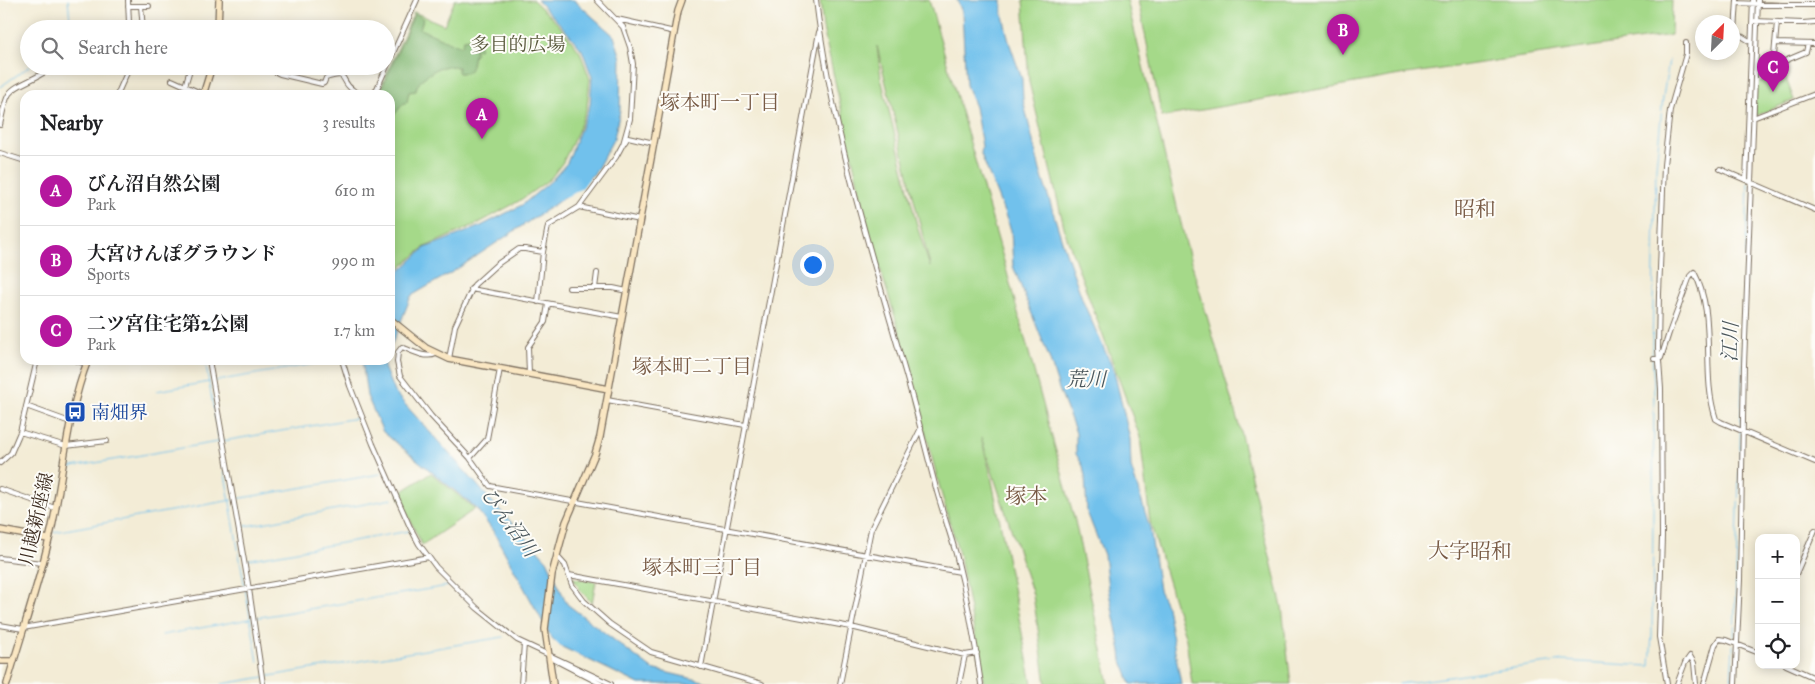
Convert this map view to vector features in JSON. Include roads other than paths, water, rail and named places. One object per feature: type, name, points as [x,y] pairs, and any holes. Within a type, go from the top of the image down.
[{"type":"street","points":[[128,0],[129,20]]},
{"type":"street","points":[[218,20],[219,0]]},
{"type":"street","points":[[395,49],[417,0]]},
{"type":"street","points":[[597,0],[623,27],[627,36],[633,64],[630,119],[623,144]]},
{"type":"street","points":[[553,684],[546,638],[547,605],[554,562],[575,502],[597,448],[682,0]]},
{"type":"street","points":[[816,0],[819,28],[850,176],[960,572],[981,684]]},
{"type":"street","points":[[1751,42],[1735,32],[1737,2],[1815,4]]},
{"type":"street","points":[[1735,684],[1748,181],[1755,3]]},
{"type":"street","points":[[128,6],[149,6]]},
{"type":"street","points":[[141,6],[142,20]]},
{"type":"street","points":[[617,20],[675,32]]},
{"type":"street","points":[[1748,181],[1753,118],[1751,42],[1755,21]]},
{"type":"street","points":[[1755,21],[1815,22]]},
{"type":"street","points":[[1776,65],[1775,43],[1777,22]]},
{"type":"street","points":[[701,667],[819,28]]},
{"type":"street","points":[[1775,43],[1815,44]]},
{"type":"street","points":[[1667,684],[1659,637],[1662,527],[1661,389],[1656,358],[1664,165],[1671,104],[1686,54],[1686,44]]},
{"type":"street","points":[[1753,72],[1776,65],[1806,52],[1808,44]]},
{"type":"street","points":[[0,125],[8,94],[42,75]]},
{"type":"street","points":[[119,90],[126,75]]},
{"type":"street","points":[[185,86],[188,75]]},
{"type":"street","points":[[205,90],[209,75]]},
{"type":"street","points":[[284,75],[322,84],[326,78],[335,75]]},
{"type":"street","points":[[341,75],[352,90]]},
{"type":"street","points":[[376,90],[383,75]]},
{"type":"street","points":[[172,80],[193,90]]},
{"type":"street","points":[[1753,118],[1815,94]]},
{"type":"street","points":[[538,302],[548,226],[580,207],[604,175],[628,137],[654,144]]},
{"type":"street","points":[[0,153],[20,159]]},
{"type":"street","points":[[1720,169],[1815,210]]},
{"type":"street","points":[[580,207],[640,220]]},
{"type":"street","points":[[449,359],[455,326],[471,289],[496,265],[519,249],[544,252]]},
{"type":"street","points":[[1656,358],[1661,358],[1668,333],[1690,276],[1694,272],[1705,303],[1711,392],[1716,419],[1815,462]]},
{"type":"street","points":[[595,288],[597,273]]},
{"type":"street","points":[[569,288],[613,288],[627,290]]},
{"type":"street","points":[[471,289],[622,317]]},
{"type":"street","points":[[529,374],[528,347],[545,322],[548,304]]},
{"type":"street","points":[[395,323],[426,348],[449,359],[609,389]]},
{"type":"street","points":[[436,354],[432,356],[402,347],[397,357],[398,372],[431,416],[470,458],[490,486],[960,572]]},
{"type":"street","points":[[0,463],[11,453],[20,432],[36,365]]},
{"type":"street","name":"川越新座線","points":[[7,684],[48,540],[70,422],[86,365]]},
{"type":"street","points":[[209,365],[263,684]]},
{"type":"street","points":[[344,365],[373,444],[417,540],[445,577],[477,608],[515,639],[601,684]]},
{"type":"street","points":[[470,458],[487,439],[500,369]]},
{"type":"street","points":[[607,400],[745,425]]},
{"type":"street","points":[[26,406],[70,422]]},
{"type":"street","points":[[840,684],[871,529],[921,428]]},
{"type":"street","points":[[20,432],[66,446],[107,442]]},
{"type":"street","points":[[0,489],[55,508]]},
{"type":"street","points":[[0,530],[48,540]]},
{"type":"street","points":[[1800,565],[1815,530]]},
{"type":"street","points":[[556,555],[565,565],[572,585],[599,616],[653,653],[762,684]]},
{"type":"street","points":[[0,625],[23,628],[429,557]]},
{"type":"street","points":[[0,558],[42,563]]},
{"type":"street","points":[[569,574],[851,626],[965,654],[976,652]]},
{"type":"street","points":[[1704,684],[1716,641],[1720,639],[1731,642],[1755,652]]},
{"type":"street","points":[[521,684],[524,644]]},
{"type":"street","points":[[959,684],[965,654]]},
{"type":"street","points":[[548,656],[611,684]]},
{"type":"street","points":[[1677,684],[1684,663],[1690,656],[1694,663],[1696,684]]},
{"type":"street","points":[[0,661],[13,661]]},
{"type":"street","points":[[1795,669],[1815,678]]},
{"type":"water","points":[[537,0],[574,0],[614,36],[621,58],[620,111],[614,138],[595,173],[555,204],[454,271],[411,296],[395,336],[395,275],[425,248],[481,226],[522,205],[551,181],[567,163],[590,105],[592,77],[582,50]]},
{"type":"water","name":"荒川","points":[[957,0],[1002,0],[1002,11],[1009,42],[1022,79],[1023,100],[1040,170],[1084,304],[1114,371],[1130,439],[1131,467],[1150,528],[1159,590],[1167,607],[1181,684],[1131,684],[1122,661],[1108,588],[1104,555],[1087,512],[1085,476],[1083,466],[1076,454],[1076,433],[1013,266],[1011,230],[981,154],[982,146],[975,107],[966,85],[962,12]]},
{"type":"water","points":[[363,365],[385,365],[394,392],[547,560],[567,604],[652,669],[715,684],[639,684],[560,646],[551,637],[493,531],[476,508],[383,432],[367,396]]},
{"type":"waterway","points":[[68,0],[70,20]]},
{"type":"waterway","name":"江川","points":[[1755,6],[1755,19]]},
{"type":"waterway","name":"江川","points":[[1748,179],[1755,23]]},
{"type":"waterway","points":[[1399,684],[1563,661],[1650,666],[1652,634],[1654,388],[1652,349],[1656,167],[1669,60]]},
{"type":"waterway","points":[[0,87],[20,73]]},
{"type":"waterway","name":"びん沼川","points":[[566,194],[580,185],[586,177]]},
{"type":"waterway","name":"江川","points":[[1734,641],[1748,183]]},
{"type":"waterway","points":[[206,365],[258,662]]},
{"type":"waterway","points":[[215,381],[308,365]]},
{"type":"waterway","points":[[156,391],[209,382]]},
{"type":"waterway","points":[[66,468],[357,418]]},
{"type":"waterway","points":[[236,499],[380,474]]},
{"type":"waterway","points":[[241,527],[392,499]]},
{"type":"waterway","points":[[54,532],[232,500]]},
{"type":"waterway","points":[[246,560],[409,531]]},
{"type":"waterway","points":[[254,618],[448,586]]},
{"type":"waterway","points":[[162,635],[250,619]]},
{"type":"waterway","points":[[222,684],[503,637]]},
{"type":"waterway","name":"江川","points":[[1731,684],[1733,645]]},
{"type":"place","name":"大宮けんぽグラウンド","points":[[1343,55]]},
{"type":"place","name":"二ツ宮住宅第2公園","points":[[1773,92]]},
{"type":"place","name":"びん沼自然公園","points":[[482,139]]},
{"type":"place","name":"南畑界","points":[[75,412]]},
{"type":"district","name":"塚本町一丁目","points":[[720,102]]},
{"type":"district","name":"昭和","points":[[1475,209]]},
{"type":"district","name":"塚本町二丁目","points":[[692,366]]},
{"type":"district","name":"塚本","points":[[1026,496]]},
{"type":"district","name":"大字昭和","points":[[1470,551]]},
{"type":"district","name":"塚本町三丁目","points":[[702,567]]},
{"type":"park label","name":"多目的広場","points":[[518,44]]}]
